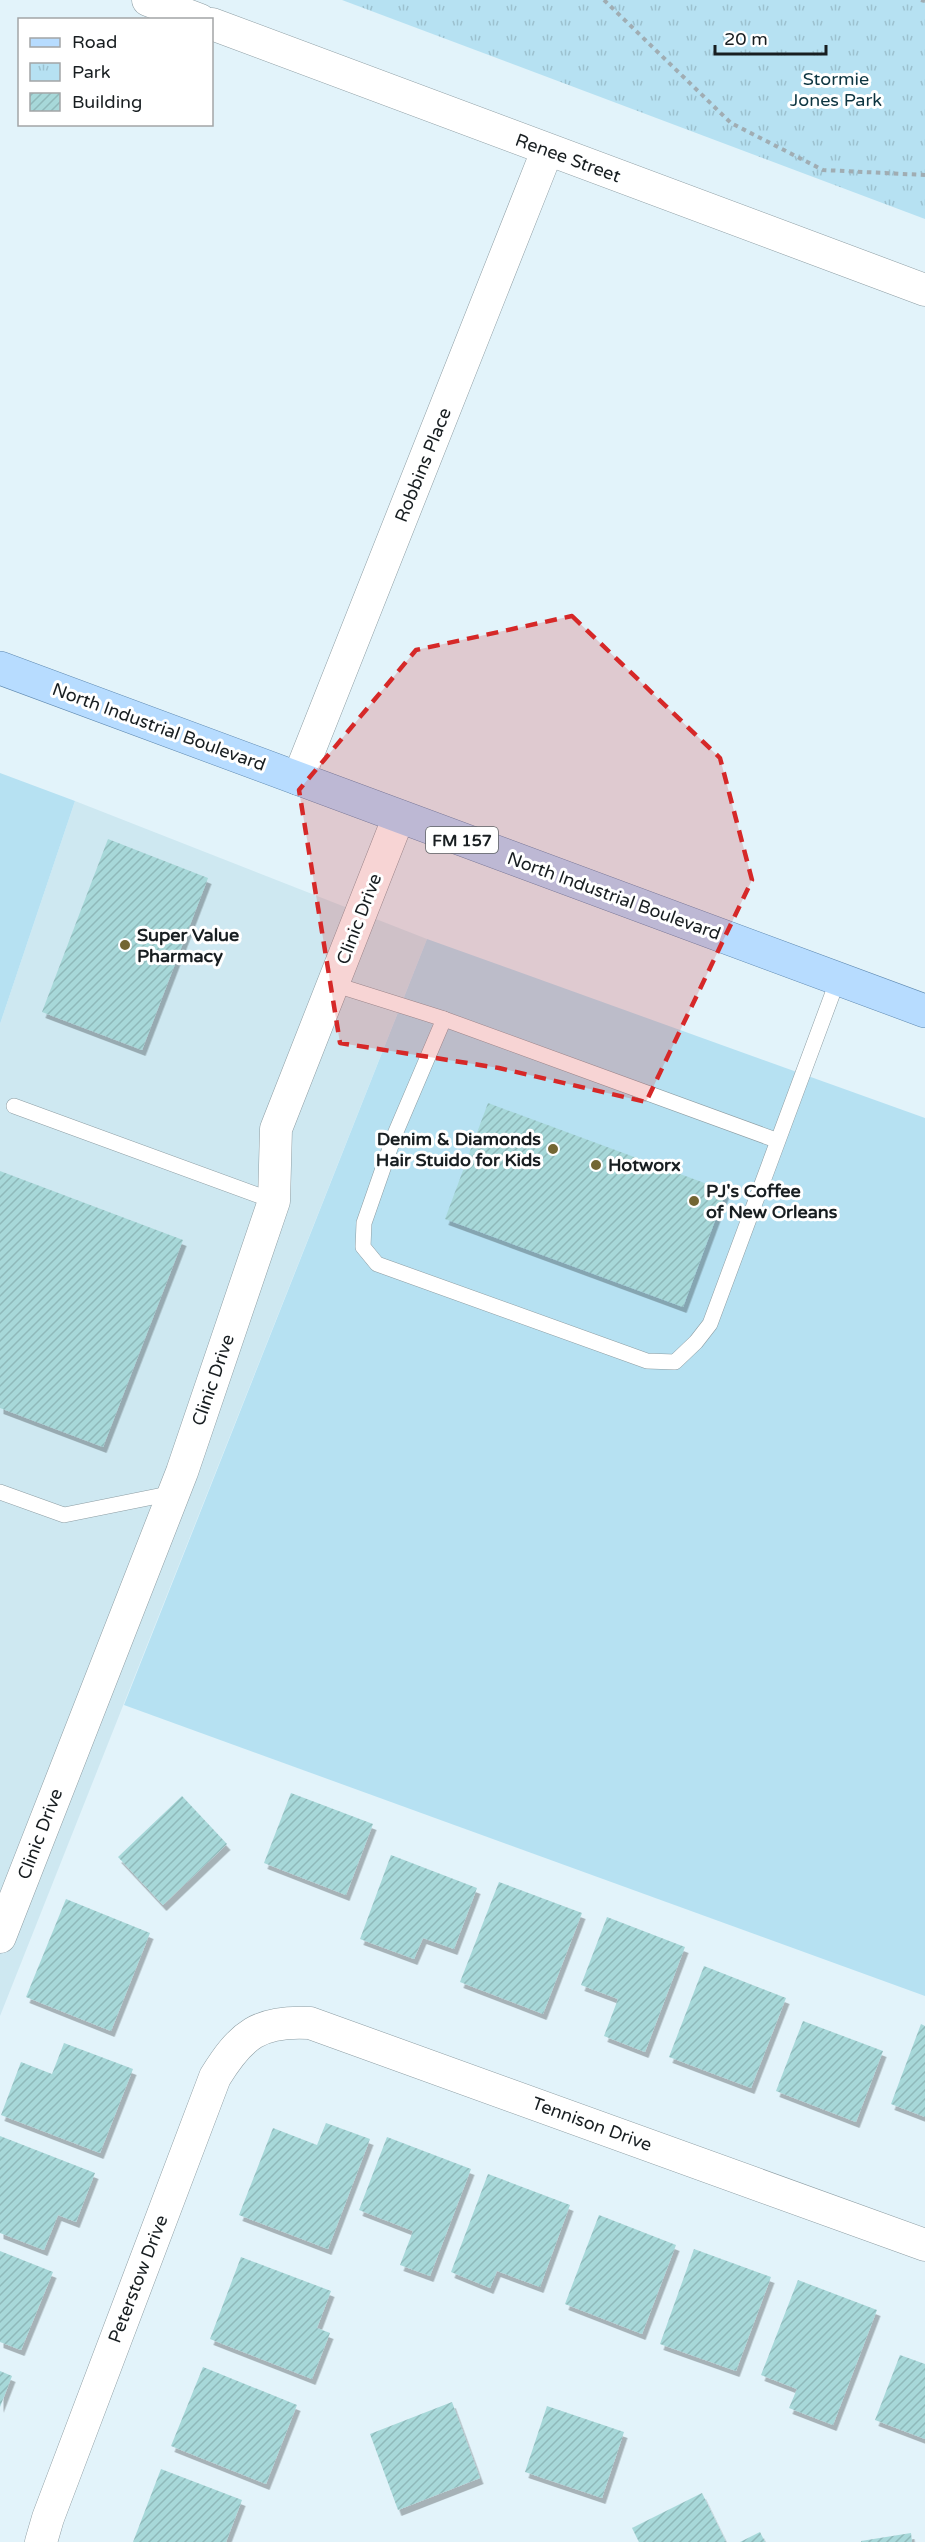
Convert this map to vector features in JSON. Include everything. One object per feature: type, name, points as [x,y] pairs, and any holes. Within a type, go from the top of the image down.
[{"type":"main road","name":"North Industrial Boulevard","points":[[0,668],[925,1011]]},
{"type":"street","points":[[148,0],[195,18]]},
{"type":"street","name":"Renee Street","points":[[213,24],[547,151],[925,290]]},
{"type":"street","name":"Robbins Place","points":[[298,779],[547,151]]},
{"type":"street","name":"Clinic Drive","points":[[0,1937],[173,1493],[274,1201],[276,1129],[399,816]]},
{"type":"street","name":"Tennison Drive","points":[[257,2030],[285,2022],[310,2023],[925,2245]]},
{"type":"street","name":"Peterstow Drive","points":[[41,2542],[48,2518],[215,2077],[233,2048],[257,2030]]},
{"type":"lane","points":[[444,1019],[395,1134],[364,1223],[363,1247],[377,1264],[646,1362],[675,1362],[696,1342],[710,1324],[776,1140],[838,979]]},
{"type":"lane","points":[[333,984],[444,1019],[776,1140]]},
{"type":"lane","points":[[14,1106],[274,1201]]},
{"type":"lane","points":[[0,1492],[64,1515],[173,1493]]},
{"type":"path","points":[[604,0],[730,123],[823,170],[925,175]]},
{"type":"highlighted area","points":[[572,616],[720,758],[752,880],[646,1102],[499,1068],[340,1043],[299,790],[416,650]]},
{"type":"shaded area","points":[[75,801],[427,939],[0,2016],[0,1024]]},
{"type":"green space","name":"Stormie Jones Park","points":[[342,0],[925,0],[925,219]]},
{"type":"green space","points":[[0,773],[75,801],[0,1024]]},
{"type":"green space","points":[[427,939],[925,1118],[925,1996],[124,1705]]},
{"type":"building","name":"Super Value Pharmacy","points":[[108,839],[208,878],[142,1050],[42,1012]]},
{"type":"building","points":[[488,1103],[726,1191],[683,1307],[445,1219]]},
{"type":"building","points":[[0,1171],[183,1240],[103,1447],[0,1408]]},
{"type":"building","points":[[291,1793],[373,1824],[346,1895],[264,1863]]},
{"type":"building","points":[[182,1796],[227,1844],[163,1905],[118,1857]]},
{"type":"building","points":[[391,1855],[477,1888],[454,1949],[423,1938],[414,1959],[360,1939]]},
{"type":"building","points":[[499,1882],[582,1913],[543,2014],[460,1982]]},
{"type":"building","points":[[66,1899],[150,1933],[111,2031],[26,1997]]},
{"type":"building","points":[[607,1917],[685,1947],[645,2052],[604,2036],[618,1999],[581,1985]]},
{"type":"building","points":[[704,1966],[786,1998],[751,2088],[669,2057]]},
{"type":"building","points":[[803,2021],[883,2051],[856,2122],[776,2091]]},
{"type":"building","points":[[921,2024],[925,2026],[925,2117],[891,2104]]},
{"type":"building","points":[[64,2043],[133,2069],[100,2153],[1,2115],[21,2062],[52,2074]]},
{"type":"building","points":[[326,2123],[370,2139],[328,2249],[239,2215],[273,2128],[317,2145]]},
{"type":"building","points":[[0,2136],[95,2173],[76,2222],[58,2215],[44,2250],[0,2233]]},
{"type":"building","points":[[387,2137],[471,2169],[430,2276],[400,2265],[413,2231],[359,2210]]},
{"type":"building","points":[[488,2174],[570,2205],[540,2287],[497,2271],[490,2288],[451,2272]]},
{"type":"building","points":[[599,2215],[676,2245],[642,2334],[565,2304]]},
{"type":"building","points":[[694,2249],[771,2277],[736,2371],[660,2344]]},
{"type":"building","points":[[0,2251],[53,2272],[21,2350],[0,2342]]},
{"type":"building","points":[[241,2257],[331,2291],[317,2328],[330,2333],[312,2379],[210,2339]]},
{"type":"building","points":[[798,2280],[877,2310],[833,2425],[789,2408],[797,2389],[761,2375]]},
{"type":"building","points":[[900,2355],[925,2364],[925,2439],[875,2420]]},
{"type":"building","points":[[203,2367],[297,2405],[266,2484],[171,2446]]},
{"type":"building","points":[[0,2371],[12,2376],[0,2407]]},
{"type":"building","points":[[452,2402],[480,2478],[398,2510],[370,2434]]},
{"type":"building","points":[[547,2406],[624,2432],[602,2498],[525,2472]]},
{"type":"building","points":[[161,2469],[242,2500],[226,2542],[133,2542]]},
{"type":"building","points":[[702,2493],[726,2542],[639,2542],[632,2528]]},
{"type":"building","points":[[760,2532],[765,2542],[740,2542]]},
{"type":"building","points":[[911,2533],[912,2542],[861,2542],[861,2541]]},
{"type":"place","name":"Super Value Pharmacy","points":[[125,945]]},
{"type":"place","name":"Denim & Diamonds Hair Stuido for Kids","points":[[553,1149]]},
{"type":"place","name":"Hotworx","points":[[596,1165]]},
{"type":"place","name":"PJ's Coffee of New Orleans","points":[[694,1201]]}]
